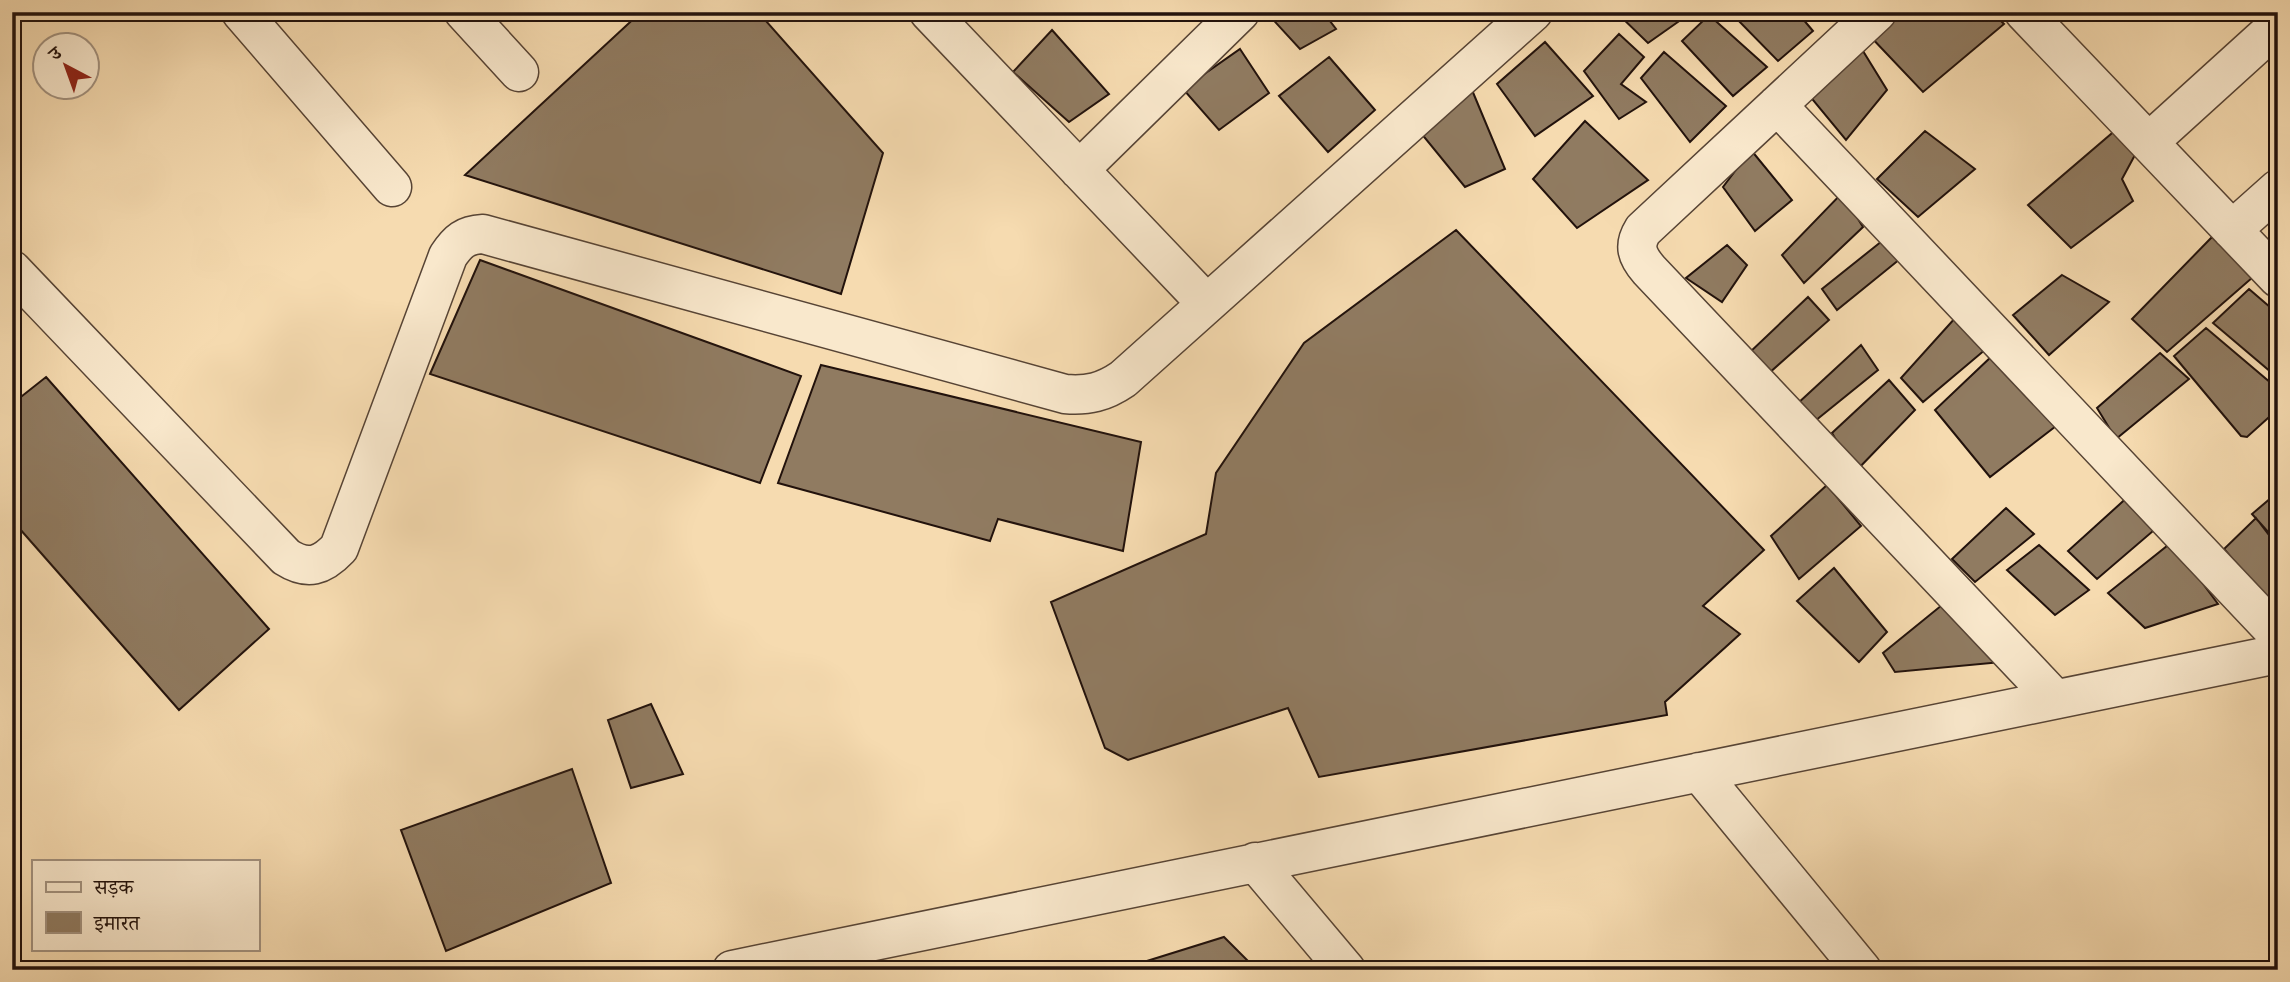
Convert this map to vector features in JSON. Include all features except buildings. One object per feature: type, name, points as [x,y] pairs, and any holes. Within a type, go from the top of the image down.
[{"type":"street","points":[[241,12],[392,187]]},
{"type":"street","points":[[464,12],[519,72]]},
{"type":"street","points":[[1079,170],[1241,12]]},
{"type":"street","points":[[12,270],[286,557],[298,564],[315,566],[327,561],[339,548],[448,256],[458,241],[470,235],[483,234],[1065,394],[1087,396],[1109,389],[1532,12]]},
{"type":"street","points":[[1877,12],[1643,230],[1637,240],[1636,250],[1649,270],[2055,699]]},
{"type":"street","points":[[2024,12],[2278,278]]},
{"type":"street","points":[[930,13],[1207,304]]},
{"type":"street","points":[[2149,142],[2278,26]]},
{"type":"street","points":[[1777,105],[2278,635]]},
{"type":"street","points":[[2232,230],[2278,189]]},
{"type":"street","points":[[732,970],[811,962],[1255,862],[2278,654]]},
{"type":"street","points":[[1699,772],[1862,970]]},
{"type":"street","points":[[1255,862],[1346,970]]}]
